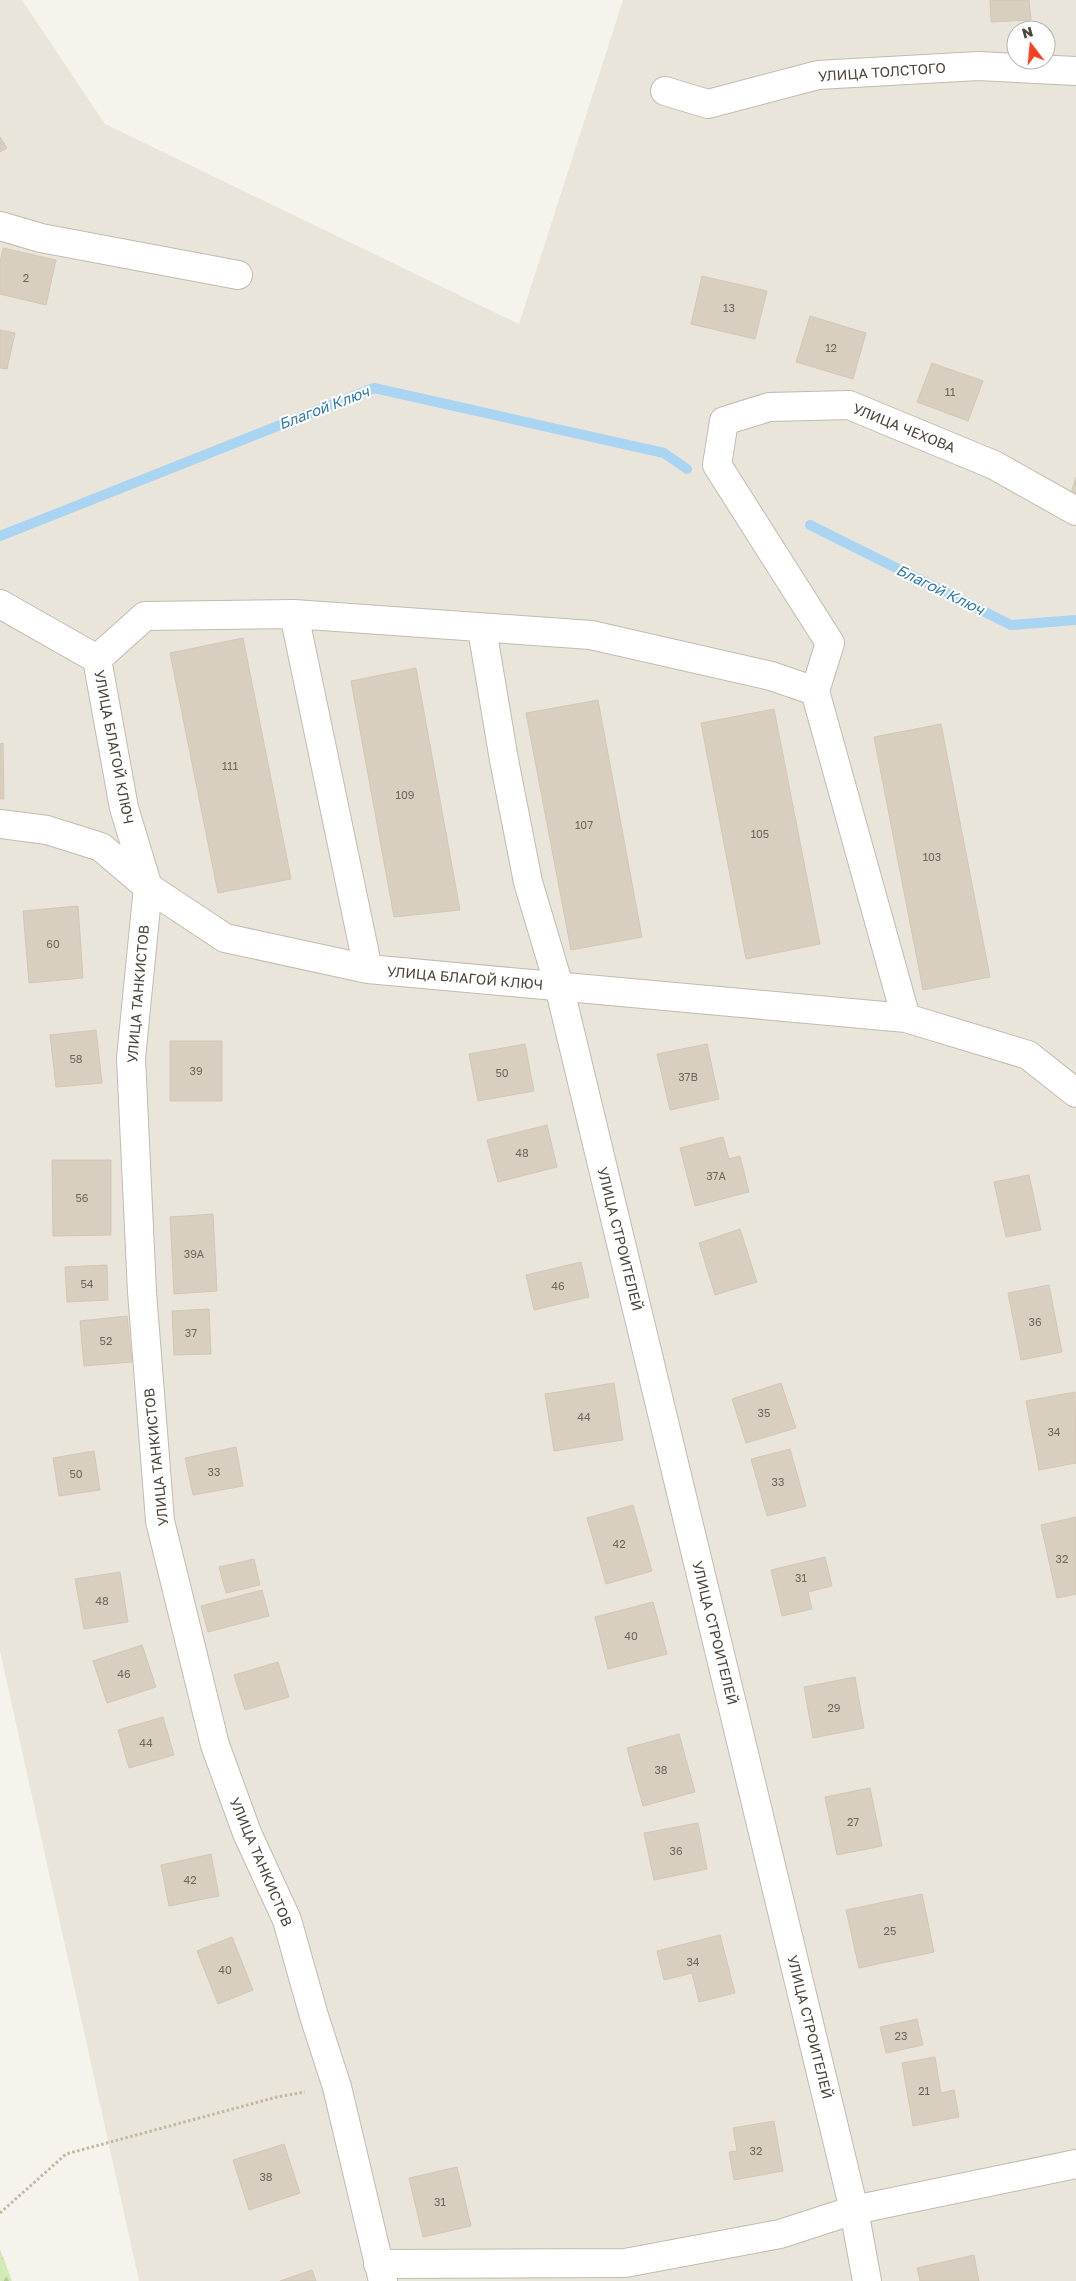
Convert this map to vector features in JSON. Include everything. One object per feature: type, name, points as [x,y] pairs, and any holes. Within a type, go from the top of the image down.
[{"type":"street","name":"УЛИЦА ТОЛСТОГО","points":[[665,91],[708,104],[818,75],[978,66],[1076,71]]},
{"type":"street","points":[[0,226],[41,238],[238,274]]},
{"type":"street","name":"УЛИЦА ЧЕХОВА","points":[[815,691],[830,643],[717,465],[724,420],[769,407],[849,405],[994,465],[1076,511]]},
{"type":"street","points":[[0,604],[96,659],[145,616],[294,614],[482,629],[591,635],[771,676],[815,691],[906,1018]]},
{"type":"street","points":[[294,614],[368,968]]},
{"type":"street","name":"УЛИЦА СТРОИТЕЛЕЙ","points":[[482,629],[504,760],[528,882],[560,986],[854,2210],[867,2281]]},
{"type":"street","name":"УЛИЦА БЛАГОЙ КЛЮЧ","points":[[96,659],[124,808],[148,887],[225,938],[368,968],[906,1018],[1028,1055],[1076,1093]]},
{"type":"street","points":[[0,824],[47,830],[101,847],[148,887]]},
{"type":"street","name":"УЛИЦА ТАНКИСТОВ","points":[[148,887],[131,1058],[142,1292],[160,1521],[215,1745],[246,1834],[287,1920],[314,2016],[338,2087],[380,2272]]},
{"type":"street","points":[[380,2272],[625,2262],[780,2234],[854,2210],[1076,2164]]},
{"type":"path","points":[[0,2213],[66,2154],[277,2097],[338,2087]]},
{"type":"shaded area","points":[[0,0],[22,0],[105,124],[519,324],[623,0],[1076,0],[1076,2281],[139,2281],[0,1651]]},
{"type":"green space","points":[[0,2249],[12,2281],[0,2281]]},
{"type":"building","points":[[990,0],[1029,0],[1031,20],[991,22]]},
{"type":"building","points":[[0,137],[7,148],[0,152]]},
{"type":"building","points":[[3,248],[56,260],[46,305],[0,294],[0,263]]},
{"type":"building","points":[[702,276],[767,291],[755,339],[691,324]]},
{"type":"building","points":[[810,316],[866,333],[853,379],[796,362]]},
{"type":"building","points":[[0,330],[15,333],[7,369],[0,368]]},
{"type":"building","points":[[932,363],[983,381],[968,421],[917,402]]},
{"type":"building","points":[[1076,477],[1076,495],[1071,493]]},
{"type":"building","points":[[243,638],[291,879],[218,893],[170,653]]},
{"type":"building","points":[[416,668],[460,910],[394,917],[351,681]]},
{"type":"building","points":[[598,700],[642,937],[571,950],[526,713]]},
{"type":"building","points":[[774,709],[820,944],[746,959],[701,723]]},
{"type":"building","points":[[941,724],[990,977],[923,990],[874,737]]},
{"type":"building","points":[[3,743],[4,799],[0,799],[0,744]]},
{"type":"building","points":[[78,906],[83,978],[29,983],[23,911]]},
{"type":"building","points":[[96,1030],[102,1083],[56,1087],[50,1035]]},
{"type":"building","points":[[170,1041],[222,1041],[222,1101],[170,1101]]},
{"type":"building","points":[[525,1044],[534,1091],[478,1101],[469,1054]]},
{"type":"building","points":[[707,1044],[719,1099],[670,1110],[657,1054]]},
{"type":"building","points":[[547,1125],[557,1167],[498,1182],[487,1140]]},
{"type":"building","points":[[723,1137],[729,1159],[740,1156],[749,1192],[695,1206],[680,1148]]},
{"type":"building","points":[[52,1160],[111,1160],[111,1235],[53,1236]]},
{"type":"building","points":[[1029,1175],[1041,1230],[1006,1237],[994,1182]]},
{"type":"building","points":[[213,1214],[217,1291],[174,1294],[170,1217]]},
{"type":"building","points":[[740,1229],[757,1282],[715,1295],[699,1243]]},
{"type":"building","points":[[581,1262],[589,1297],[534,1310],[526,1275]]},
{"type":"building","points":[[107,1265],[108,1300],[67,1302],[65,1267]]},
{"type":"building","points":[[1049,1285],[1062,1352],[1021,1360],[1008,1293]]},
{"type":"building","points":[[209,1309],[211,1354],[174,1355],[172,1311]]},
{"type":"building","points":[[127,1316],[132,1362],[84,1366],[80,1321]]},
{"type":"building","points":[[614,1383],[623,1440],[554,1451],[545,1394]]},
{"type":"building","points":[[781,1383],[796,1428],[746,1443],[732,1399]]},
{"type":"building","points":[[1075,1392],[1076,1463],[1039,1470],[1026,1401]]},
{"type":"building","points":[[236,1447],[243,1486],[193,1495],[185,1458]]},
{"type":"building","points":[[790,1449],[806,1506],[767,1516],[751,1459]]},
{"type":"building","points":[[94,1451],[100,1490],[59,1496],[53,1458]]},
{"type":"building","points":[[633,1505],[652,1571],[606,1584],[587,1518]]},
{"type":"building","points":[[1076,1517],[1076,1594],[1057,1598],[1041,1525]]},
{"type":"building","points":[[825,1557],[832,1586],[808,1592],[812,1609],[782,1616],[771,1570]]},
{"type":"building","points":[[254,1559],[260,1585],[226,1593],[219,1567]]},
{"type":"building","points":[[120,1572],[128,1622],[84,1629],[75,1579]]},
{"type":"building","points":[[262,1590],[269,1616],[208,1632],[201,1606]]},
{"type":"building","points":[[653,1602],[667,1654],[608,1669],[595,1617]]},
{"type":"building","points":[[142,1645],[156,1687],[107,1703],[93,1661]]},
{"type":"building","points":[[278,1662],[289,1697],[245,1710],[234,1675]]},
{"type":"building","points":[[855,1677],[864,1728],[813,1738],[804,1687]]},
{"type":"building","points":[[163,1717],[174,1755],[129,1768],[118,1730]]},
{"type":"building","points":[[679,1734],[695,1792],[643,1806],[627,1748]]},
{"type":"building","points":[[870,1788],[882,1846],[837,1855],[825,1797]]},
{"type":"building","points":[[698,1823],[707,1869],[654,1880],[644,1833]]},
{"type":"building","points":[[211,1854],[219,1896],[169,1906],[161,1865]]},
{"type":"building","points":[[922,1894],[934,1952],[859,1968],[846,1910]]},
{"type":"building","points":[[720,1935],[735,1993],[699,2002],[692,1973],[664,1980],[657,1951]]},
{"type":"building","points":[[232,1937],[253,1990],[218,2004],[197,1951]]},
{"type":"building","points":[[917,2019],[923,2045],[886,2053],[880,2027]]},
{"type":"building","points":[[935,2057],[941,2093],[954,2090],[959,2117],[913,2126],[902,2063]]},
{"type":"building","points":[[774,2121],[783,2171],[734,2180],[729,2152],[737,2151],[733,2128]]},
{"type":"building","points":[[284,2144],[300,2193],[249,2210],[233,2160]]},
{"type":"building","points":[[457,2167],[471,2226],[423,2237],[409,2178]]},
{"type":"building","points":[[974,2255],[979,2281],[920,2281],[917,2268]]},
{"type":"building","points":[[312,2270],[316,2281],[280,2281]]},
{"type":"waterway","name":"Благой Ключ","points":[[0,536],[374,388],[664,453],[687,469]]},
{"type":"waterway","name":"Благой Ключ","points":[[810,525],[1011,625],[1076,620]]}]
